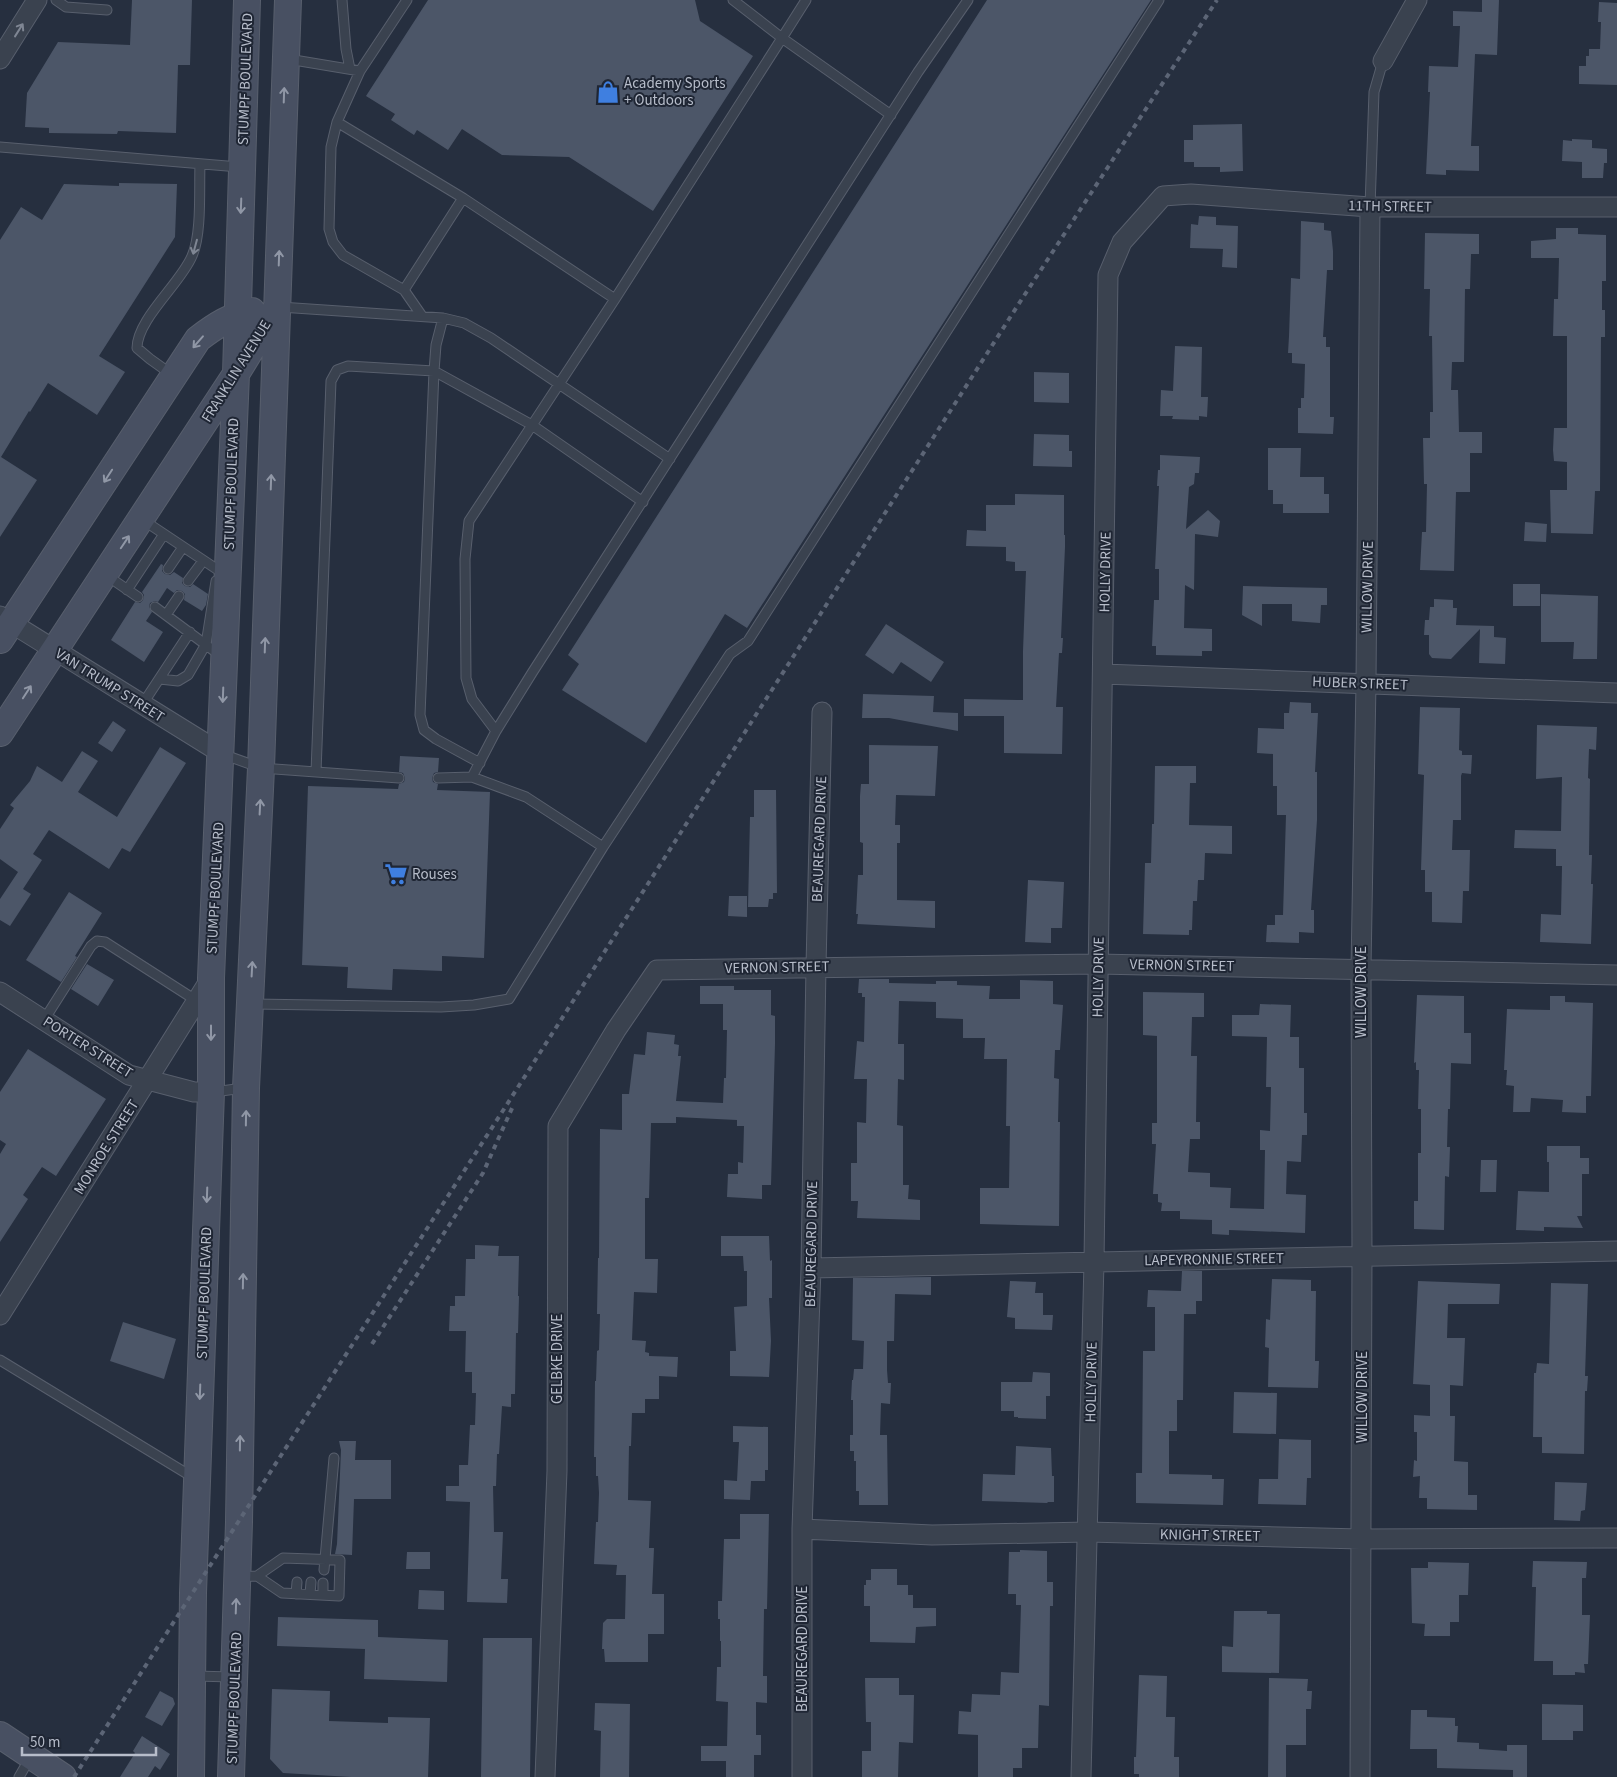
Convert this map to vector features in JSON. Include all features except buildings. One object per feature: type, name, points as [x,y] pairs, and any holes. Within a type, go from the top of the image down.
[{"type":"main road","name":"STUMPF BOULEVARD","points":[[191,1777],[192,1593],[212,1092],[211,978],[221,753],[215,651],[223,574],[236,374],[247,0]]},
{"type":"main road","name":"STUMPF BOULEVARD","points":[[231,1777],[234,1677],[247,1577],[246,1088],[261,768],[288,0]]},
{"type":"main road","name":"FRANKLIN AVENUE","points":[[4,626],[198,339],[218,323],[238,314],[277,306]]},
{"type":"main road","name":"FRANKLIN AVENUE","points":[[0,733],[236,374],[277,306]]},
{"type":"main road","points":[[0,1735],[25,1766],[63,1777]]},
{"type":"street","points":[[0,59],[37,0]]},
{"type":"street","points":[[1383,61],[1417,0]]},
{"type":"street","name":"11TH STREET","points":[[1163,196],[1191,194],[1370,207],[1617,207]]},
{"type":"street","name":"HOLLY DRIVE","points":[[1081,1777],[1094,1262],[1108,275],[1122,242],[1163,196]]},
{"type":"street","name":"WILLOW DRIVE","points":[[1360,1777],[1361,968],[1366,683],[1370,207]]},
{"type":"street","name":"VAN TRUMP STREET","points":[[4,626],[54,650],[221,753]]},
{"type":"street","name":"HUBER STREET","points":[[1103,674],[1617,693]]},
{"type":"street","name":"BEAUREGARD DRIVE","points":[[802,1777],[802,1529],[811,1268],[822,712]]},
{"type":"street","name":"VERNON STREET","points":[[657,970],[816,966],[1098,964],[1361,968],[1617,975]]},
{"type":"street","name":"GELBKE DRIVE","points":[[545,1777],[557,1471],[558,1126],[616,1030],[657,970]]},
{"type":"street","name":"MONROE STREET","points":[[0,1315],[211,978]]},
{"type":"street","name":"PORTER STREET","points":[[0,992],[129,1075],[194,1092],[212,1092]]},
{"type":"street","name":"LAPEYRONNIE STREET","points":[[811,1268],[1617,1251]]},
{"type":"street","name":"KNIGHT STREET","points":[[802,1529],[932,1535],[1088,1532],[1361,1539],[1617,1538]]},
{"type":"lane","points":[[56,0],[66,7],[107,10]]},
{"type":"lane","points":[[342,0],[346,49],[350,69]]},
{"type":"lane","points":[[407,0],[360,70],[337,122],[331,148],[329,229],[332,242],[343,255],[404,290],[422,316]]},
{"type":"lane","points":[[496,731],[472,699],[466,678],[465,559],[469,521],[806,0]]},
{"type":"lane","points":[[472,777],[496,731],[532,673],[918,72],[968,0]]},
{"type":"lane","points":[[250,1004],[441,1007],[474,1005],[509,999],[603,847],[730,654],[748,641],[1159,0]]},
{"type":"lane","points":[[738,1],[782,38],[891,115]]},
{"type":"lane","points":[[286,59],[360,70]]},
{"type":"lane","points":[[1370,207],[1374,92],[1383,61]]},
{"type":"lane","points":[[337,122],[463,198],[615,298]]},
{"type":"lane","points":[[0,147],[242,167]]},
{"type":"lane","points":[[174,376],[137,348],[137,340],[146,322],[192,257],[197,237],[200,164]]},
{"type":"lane","points":[[404,290],[463,198]]},
{"type":"lane","points":[[277,306],[422,316],[464,323],[491,338],[670,459]]},
{"type":"lane","points":[[443,318],[436,345],[434,371],[420,715],[424,730],[436,739],[480,763]]},
{"type":"lane","points":[[316,772],[331,381],[337,370],[348,366],[434,371],[532,425],[643,502]]},
{"type":"lane","points":[[140,519],[223,574]]},
{"type":"lane","points":[[127,590],[164,534]]},
{"type":"lane","points":[[168,569],[183,547]]},
{"type":"lane","points":[[188,581],[203,561]]},
{"type":"lane","points":[[104,574],[138,597]]},
{"type":"lane","points":[[166,615],[178,596]]},
{"type":"lane","points":[[155,608],[215,651],[188,675],[178,681],[160,679]]},
{"type":"lane","points":[[142,705],[190,632]]},
{"type":"lane","points":[[221,753],[261,768],[399,778]]},
{"type":"lane","points":[[438,778],[472,777],[526,797],[603,847]]},
{"type":"lane","points":[[44,1020],[91,946],[97,941],[105,942],[197,1001]]},
{"type":"lane","points":[[212,1092],[246,1088]]},
{"type":"lane","points":[[0,1360],[196,1479]]},
{"type":"lane","points":[[324,1570],[334,1458]]},
{"type":"lane","points":[[283,1558],[340,1560],[339,1596],[282,1593],[247,1577],[283,1558]]},
{"type":"lane","points":[[282,1569],[283,1558]]},
{"type":"lane","points":[[296,1570],[297,1559]]},
{"type":"lane","points":[[311,1560],[311,1570]]},
{"type":"lane","points":[[282,1582],[282,1593]]},
{"type":"lane","points":[[296,1582],[296,1594]]},
{"type":"lane","points":[[310,1582],[310,1594]]},
{"type":"lane","points":[[323,1595],[324,1583]]},
{"type":"lane","points":[[192,1676],[234,1677]]},
{"type":"railway","points":[[74,1777],[1018,305],[1217,0]]},
{"type":"railway","points":[[372,1344],[483,1173],[513,1106]]},
{"type":"place","name":"Academy Sports + Outdoors","points":[[608,92]]},
{"type":"place","name":"Rouses","points":[[396,874]]}]
